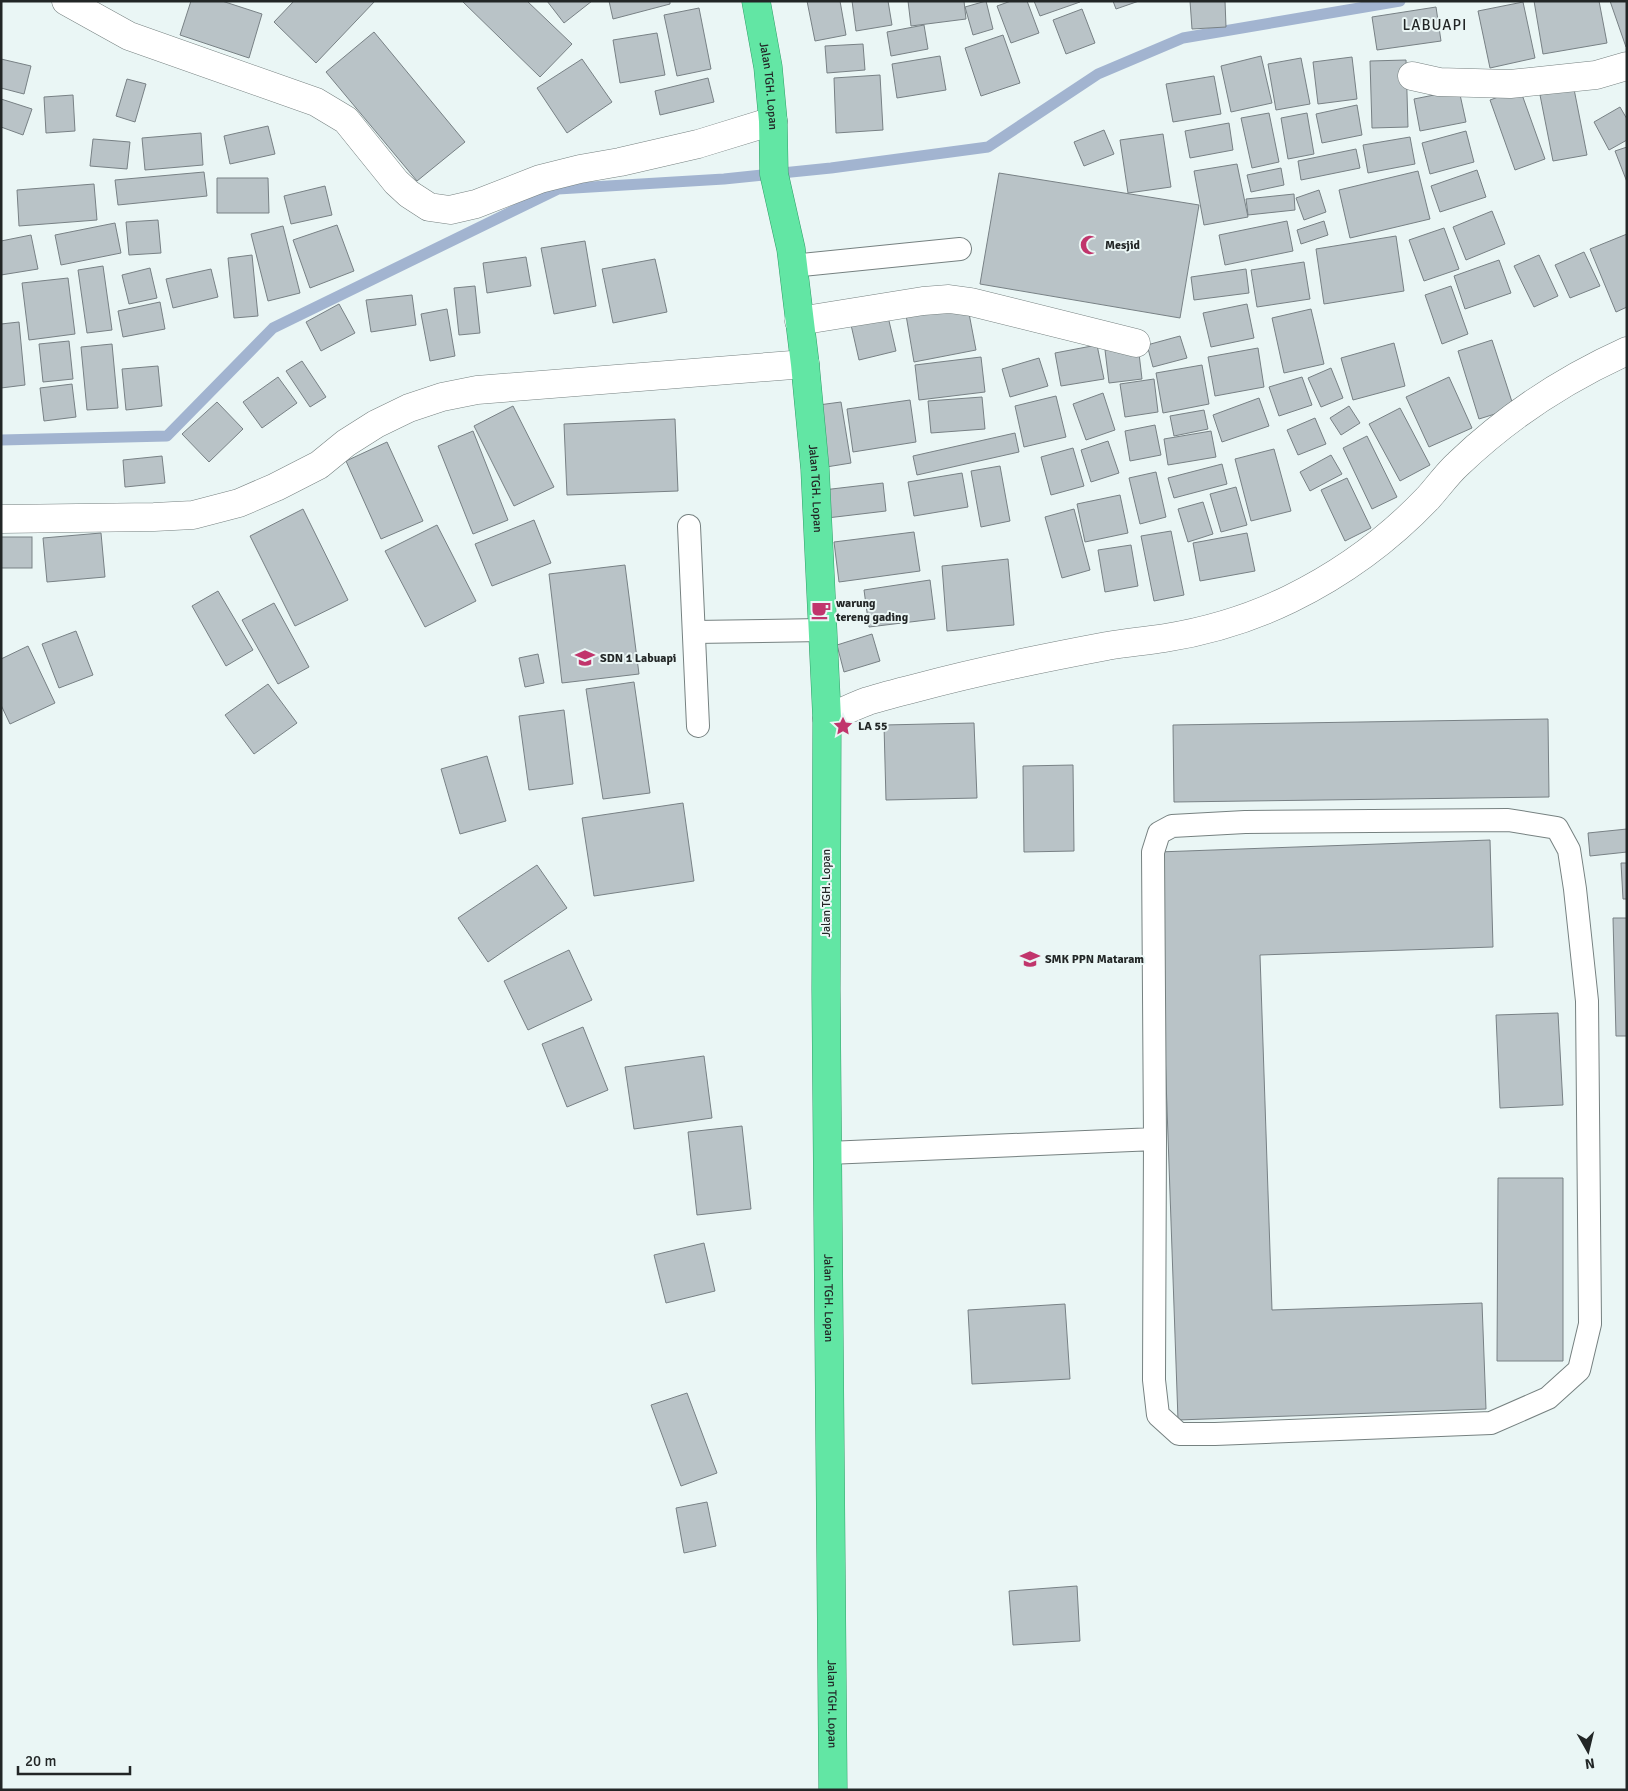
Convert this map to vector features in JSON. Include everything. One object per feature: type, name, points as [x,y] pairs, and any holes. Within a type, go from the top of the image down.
[{"type":"highway","name":"Jalan TGH. Lopan","points":[[756,1],[768,67],[773,121],[774,174],[792,258],[805,364],[815,469],[827,719],[832,1790]]},
{"type":"street","points":[[66,1],[129,36],[316,102],[346,120],[396,182],[428,207],[450,210],[476,204],[540,178],[698,144],[773,121]]},
{"type":"street","points":[[1412,76],[1439,82],[1510,84],[1596,76],[1627,66]]},
{"type":"street","points":[[799,321],[923,301],[948,299],[971,302],[1136,343]]},
{"type":"street","points":[[827,719],[868,701],[953,678],[1038,659],[1123,643],[1166,638],[1208,629],[1250,616],[1289,599],[1327,579],[1363,555],[1397,528],[1428,498],[1456,465],[1526,409],[1563,384],[1627,351]]},
{"type":"street","points":[[1,519],[193,515],[239,503],[319,465],[346,443],[384,420],[409,408],[442,397],[477,390],[805,364]]},
{"type":"lane","points":[[792,258],[960,249]]},
{"type":"lane","points":[[689,526],[698,726]]},
{"type":"lane","points":[[694,632],[822,630]]},
{"type":"lane","points":[[1508,820],[1557,828],[1569,850],[1588,1001],[1590,1324],[1578,1370],[1548,1398],[1492,1423],[1179,1434],[1158,1415],[1154,1380],[1155,1140],[1153,852],[1159,832],[1172,826],[1255,822],[1508,820]]},
{"type":"lane","points":[[828,1153],[1155,1140]]},
{"type":"building","points":[[191,1],[222,1],[262,14],[249,58],[180,35]]},
{"type":"building","points":[[294,1],[375,1],[316,63],[274,22]]},
{"type":"building","points":[[462,1],[527,1],[572,44],[540,77]]},
{"type":"building","points":[[547,1],[592,1],[564,23]]},
{"type":"building","points":[[609,1],[670,1],[670,4],[613,19]]},
{"type":"building","points":[[807,1],[840,1],[846,35],[815,41]]},
{"type":"building","points":[[852,1],[888,1],[892,25],[856,31]]},
{"type":"building","points":[[908,1],[964,1],[966,19],[911,26]]},
{"type":"building","points":[[986,1],[993,29],[973,35],[965,7]]},
{"type":"building","points":[[1011,1],[1027,1],[1039,33],[1011,43],[997,6]]},
{"type":"building","points":[[1034,1],[1080,1],[1080,2],[1040,16]]},
{"type":"building","points":[[1113,1],[1139,1],[1116,9]]},
{"type":"building","points":[[1190,1],[1225,1],[1226,27],[1192,29]]},
{"type":"building","points":[[1534,1],[1599,1],[1607,43],[1543,54]]},
{"type":"building","points":[[1610,1],[1627,1],[1627,47],[1626,47]]},
{"type":"building","points":[[1523,2],[1535,58],[1490,68],[1478,11]]},
{"type":"building","points":[[1436,7],[1441,41],[1377,50],[1372,17]]},
{"type":"building","points":[[699,8],[711,69],[677,76],[664,15]]},
{"type":"building","points":[[1082,9],[1095,43],[1066,54],[1053,20]]},
{"type":"building","points":[[924,25],[928,49],[891,56],[887,32]]},
{"type":"building","points":[[374,32],[465,142],[417,181],[326,72]]},
{"type":"building","points":[[657,33],[665,75],[620,83],[613,40]]},
{"type":"building","points":[[1003,35],[1020,83],[981,96],[965,48]]},
{"type":"building","points":[[863,44],[865,70],[827,73],[825,46]]},
{"type":"building","points":[[940,56],[946,90],[897,98],[892,64]]},
{"type":"building","points":[[1261,56],[1272,103],[1231,112],[1221,66]]},
{"type":"building","points":[[1352,57],[1357,99],[1318,104],[1313,62]]},
{"type":"building","points":[[1301,58],[1310,104],[1276,110],[1268,64]]},
{"type":"building","points":[[1,59],[31,66],[24,94],[1,88]]},
{"type":"building","points":[[582,59],[612,102],[567,133],[537,88]]},
{"type":"building","points":[[1406,60],[1408,127],[1372,128],[1370,61]]},
{"type":"building","points":[[880,75],[883,130],[836,133],[834,78]]},
{"type":"building","points":[[1214,76],[1221,114],[1173,122],[1166,84]]},
{"type":"building","points":[[708,78],[714,102],[660,115],[655,91]]},
{"type":"building","points":[[127,79],[146,84],[135,122],[116,116]]},
{"type":"building","points":[[1520,89],[1545,159],[1515,170],[1490,100]]},
{"type":"building","points":[[1574,89],[1587,155],[1553,161],[1540,95]]},
{"type":"building","points":[[1459,90],[1466,122],[1420,131],[1414,99]]},
{"type":"building","points":[[73,95],[75,131],[46,133],[44,97]]},
{"type":"building","points":[[1,99],[32,109],[23,135],[1,127]]},
{"type":"building","points":[[1357,105],[1362,135],[1322,143],[1316,114]]},
{"type":"building","points":[[1620,107],[1627,119],[1627,140],[1609,150],[1594,122]]},
{"type":"building","points":[[1269,113],[1279,162],[1252,168],[1241,118]]},
{"type":"building","points":[[1307,113],[1314,154],[1288,159],[1281,118]]},
{"type":"building","points":[[1229,123],[1233,150],[1190,158],[1185,131]]},
{"type":"building","points":[[268,126],[275,154],[230,164],[224,136]]},
{"type":"building","points":[[1104,130],[1114,154],[1084,166],[1074,142]]},
{"type":"building","points":[[1466,131],[1474,162],[1430,174],[1422,143]]},
{"type":"building","points":[[201,133],[203,165],[145,170],[142,138]]},
{"type":"building","points":[[1163,134],[1171,187],[1128,193],[1120,140]]},
{"type":"building","points":[[1410,137],[1415,164],[1368,173],[1363,145]]},
{"type":"building","points":[[93,139],[130,142],[127,169],[90,166]]},
{"type":"building","points":[[1627,147],[1627,182],[1615,151]]},
{"type":"building","points":[[1356,149],[1360,168],[1301,180],[1298,161]]},
{"type":"building","points":[[1237,164],[1248,217],[1204,225],[1194,171]]},
{"type":"building","points":[[1281,168],[1284,185],[1251,192],[1247,175]]},
{"type":"building","points":[[1477,170],[1486,197],[1440,212],[1431,186]]},
{"type":"building","points":[[1418,171],[1430,219],[1350,238],[1339,190]]},
{"type":"building","points":[[204,172],[207,196],[118,205],[115,180]]},
{"type":"building","name":"Mesjid","points":[[999,173],[1199,205],[1180,318],[980,284]]},
{"type":"building","points":[[217,178],[268,178],[269,213],[217,213]]},
{"type":"building","points":[[94,184],[97,220],[19,226],[17,190]]},
{"type":"building","points":[[325,186],[332,215],[291,224],[284,196]]},
{"type":"building","points":[[1319,190],[1326,212],[1304,220],[1296,198]]},
{"type":"building","points":[[1294,194],[1295,210],[1248,215],[1246,199]]},
{"type":"building","points":[[1492,211],[1505,244],[1466,260],[1453,227]]},
{"type":"building","points":[[158,220],[161,253],[129,255],[126,222]]},
{"type":"building","points":[[1287,221],[1293,251],[1225,265],[1219,235]]},
{"type":"building","points":[[1324,221],[1328,235],[1301,244],[1297,230]]},
{"type":"building","points":[[115,223],[121,253],[61,265],[55,235]]},
{"type":"building","points":[[337,225],[354,271],[310,288],[293,240]]},
{"type":"building","points":[[283,226],[300,293],[268,301],[251,234]]},
{"type":"building","points":[[1444,228],[1459,269],[1424,281],[1409,240]]},
{"type":"building","points":[[1627,234],[1627,307],[1616,312],[1590,249]]},
{"type":"building","points":[[31,235],[38,269],[1,275],[1,241]]},
{"type":"building","points":[[1396,236],[1404,291],[1324,304],[1316,249]]},
{"type":"building","points":[[585,241],[596,306],[554,314],[541,248]]},
{"type":"building","points":[[1584,252],[1600,286],[1570,298],[1555,265]]},
{"type":"building","points":[[252,255],[258,316],[234,318],[228,258]]},
{"type":"building","points":[[1539,255],[1558,296],[1534,307],[1514,266]]},
{"type":"building","points":[[526,257],[531,286],[487,293],[483,263]]},
{"type":"building","points":[[655,259],[667,312],[613,323],[602,269]]},
{"type":"building","points":[[1499,260],[1511,293],[1465,309],[1454,276]]},
{"type":"building","points":[[1304,262],[1310,299],[1257,307],[1251,270]]},
{"type":"building","points":[[103,266],[112,330],[87,333],[78,270]]},
{"type":"building","points":[[150,268],[157,298],[129,304],[122,275]]},
{"type":"building","points":[[211,269],[218,297],[173,308],[166,279]]},
{"type":"building","points":[[1246,269],[1249,293],[1194,300],[1191,277]]},
{"type":"building","points":[[68,278],[75,334],[29,340],[22,283]]},
{"type":"building","points":[[475,286],[480,333],[459,335],[454,288]]},
{"type":"building","points":[[1451,286],[1468,334],[1442,344],[1425,295]]},
{"type":"building","points":[[412,295],[416,325],[371,332],[366,300]]},
{"type":"building","points":[[160,302],[165,329],[123,337],[118,311]]},
{"type":"building","points":[[967,303],[976,350],[914,362],[906,315]]},
{"type":"building","points":[[339,304],[355,333],[321,351],[306,322]]},
{"type":"building","points":[[1247,304],[1254,338],[1211,347],[1203,313]]},
{"type":"building","points":[[886,308],[896,351],[859,360],[849,316]]},
{"type":"building","points":[[447,309],[455,356],[430,361],[421,314]]},
{"type":"building","points":[[1311,309],[1324,364],[1284,373],[1272,318]]},
{"type":"building","points":[[19,322],[25,385],[1,388],[1,324]]},
{"type":"building","points":[[1180,336],[1187,358],[1153,367],[1147,345]]},
{"type":"building","points":[[1492,340],[1514,408],[1479,419],[1458,351]]},
{"type":"building","points":[[69,341],[73,379],[43,382],[39,344]]},
{"type":"building","points":[[1394,343],[1405,386],[1353,400],[1341,358]]},
{"type":"building","points":[[112,344],[118,408],[87,410],[81,347]]},
{"type":"building","points":[[1097,345],[1104,379],[1061,386],[1055,353]]},
{"type":"building","points":[[1138,345],[1142,379],[1109,383],[1105,350]]},
{"type":"building","points":[[1258,348],[1264,387],[1215,396],[1208,357]]},
{"type":"building","points":[[981,357],[985,392],[919,400],[915,365]]},
{"type":"building","points":[[1039,358],[1048,386],[1010,397],[1002,369]]},
{"type":"building","points":[[302,361],[326,397],[310,407],[286,371]]},
{"type":"building","points":[[1202,365],[1209,404],[1163,413],[1156,373]]},
{"type":"building","points":[[158,366],[162,406],[126,410],[122,369]]},
{"type":"building","points":[[1331,368],[1343,398],[1321,407],[1308,378]]},
{"type":"building","points":[[278,377],[297,403],[262,428],[243,402]]},
{"type":"building","points":[[1302,377],[1312,405],[1279,416],[1269,387]]},
{"type":"building","points":[[1449,377],[1472,428],[1429,447],[1406,397]]},
{"type":"building","points":[[1154,379],[1158,412],[1125,417],[1120,384]]},
{"type":"building","points":[[72,384],[76,417],[44,421],[40,388]]},
{"type":"building","points":[[1103,393],[1115,430],[1086,440],[1073,404]]},
{"type":"building","points":[[1056,396],[1066,437],[1024,447],[1015,406]]},
{"type":"building","points":[[982,397],[985,429],[931,433],[928,401]]},
{"type":"building","points":[[1259,398],[1269,426],[1222,442],[1213,415]]},
{"type":"building","points":[[910,400],[916,442],[853,452],[847,409]]},
{"type":"building","points":[[217,402],[243,429],[209,462],[182,434]]},
{"type":"building","points":[[841,402],[851,463],[820,468],[811,406]]},
{"type":"building","points":[[513,406],[554,487],[514,506],[474,426]]},
{"type":"building","points":[[1349,406],[1360,423],[1341,435],[1330,418]]},
{"type":"building","points":[[1400,408],[1430,465],[1400,481],[1369,424]]},
{"type":"building","points":[[1204,410],[1208,429],[1174,436],[1170,416]]},
{"type":"building","points":[[1315,418],[1326,444],[1298,455],[1287,430]]},
{"type":"building","points":[[675,419],[678,491],[567,495],[564,424]]},
{"type":"building","points":[[1155,425],[1161,455],[1130,461],[1125,431]]},
{"type":"building","points":[[473,431],[508,520],[473,534],[438,446]]},
{"type":"building","points":[[1211,431],[1216,457],[1168,465],[1164,439]]},
{"type":"building","points":[[1015,433],[1019,452],[917,475],[913,456]]},
{"type":"building","points":[[1367,436],[1397,497],[1372,509],[1343,448]]},
{"type":"building","points":[[1108,441],[1119,473],[1091,482],[1081,450]]},
{"type":"building","points":[[387,442],[423,521],[381,539],[346,461]]},
{"type":"building","points":[[1073,448],[1084,486],[1051,495],[1041,457]]},
{"type":"building","points":[[1274,449],[1291,511],[1251,521],[1235,459]]},
{"type":"building","points":[[1331,455],[1342,474],[1310,491],[1300,472]]},
{"type":"building","points":[[162,456],[165,483],[125,487],[123,460]]},
{"type":"building","points":[[1222,464],[1227,484],[1174,498],[1168,478]]},
{"type":"building","points":[[1000,466],[1010,521],[981,527],[971,471]]},
{"type":"building","points":[[1156,472],[1166,517],[1140,524],[1129,478]]},
{"type":"building","points":[[962,473],[968,507],[914,516],[908,482]]},
{"type":"building","points":[[1347,478],[1371,528],[1345,541],[1321,490]]},
{"type":"building","points":[[883,483],[886,511],[827,518],[823,490]]},
{"type":"building","points":[[1236,487],[1247,525],[1221,532],[1210,494]]},
{"type":"building","points":[[1120,495],[1128,533],[1085,542],[1077,504]]},
{"type":"building","points":[[1203,502],[1213,534],[1188,542],[1178,509]]},
{"type":"building","points":[[303,509],[348,600],[295,626],[250,536]]},
{"type":"building","points":[[1074,509],[1090,570],[1062,578],[1045,517]]},
{"type":"building","points":[[534,520],[551,563],[492,586],[475,544]]},
{"type":"building","points":[[437,525],[476,601],[425,627],[385,551]]},
{"type":"building","points":[[1171,531],[1184,595],[1154,601],[1141,536]]},
{"type":"building","points":[[914,532],[920,571],[839,582],[834,542]]},
{"type":"building","points":[[101,533],[105,577],[47,582],[43,538]]},
{"type":"building","points":[[1247,533],[1255,571],[1200,581],[1193,543]]},
{"type":"building","points":[[1,537],[32,537],[32,568],[1,568]]},
{"type":"building","points":[[1131,545],[1138,586],[1105,592],[1098,550]]},
{"type":"building","points":[[1008,559],[1014,625],[947,631],[942,566]]},
{"type":"building","points":[[625,565],[639,674],[562,683],[549,574]]},
{"type":"building","points":[[930,580],[935,619],[869,627],[864,590]]},
{"type":"building","points":[[218,591],[253,650],[226,666],[192,606]]},
{"type":"building","points":[[274,603],[309,667],[278,684],[242,620]]},
{"type":"building","points":[[76,631],[93,675],[59,688],[42,644]]},
{"type":"building","points":[[872,634],[880,661],[844,672],[837,645]]},
{"type":"building","points":[[28,646],[55,703],[10,724],[1,705],[1,659]]},
{"type":"building","points":[[538,654],[544,683],[525,687],[519,658]]},
{"type":"building","points":[[634,682],[650,793],[603,799],[586,689]]},
{"type":"building","points":[[268,684],[297,723],[254,754],[225,715]]},
{"type":"building","points":[[564,710],[573,784],[529,790],[519,716]]},
{"type":"building","points":[[1548,719],[1549,797],[1174,802],[1173,725]]},
{"type":"building","points":[[974,723],[977,798],[886,800],[884,725]]},
{"type":"building","points":[[487,756],[506,821],[460,834],[441,769]]},
{"type":"building","points":[[1073,765],[1074,851],[1024,852],[1023,766]]},
{"type":"building","points":[[683,803],[694,881],[594,896],[582,818]]},
{"type":"building","points":[[1627,829],[1627,852],[1590,856],[1588,833]]},
{"type":"building","points":[[1490,840],[1493,947],[1260,955],[1272,1310],[1482,1303],[1486,1409],[1178,1420],[1158,852]]},
{"type":"building","points":[[1621,863],[1627,863],[1627,899],[1623,899]]},
{"type":"building","points":[[537,865],[567,908],[488,962],[458,918]]},
{"type":"building","points":[[1613,918],[1627,918],[1627,1036],[1616,1036]]},
{"type":"building","points":[[569,950],[592,1000],[528,1030],[504,981]]},
{"type":"building","points":[[1558,1013],[1563,1105],[1500,1108],[1496,1015]]},
{"type":"building","points":[[583,1027],[608,1090],[567,1107],[542,1044]]},
{"type":"building","points":[[704,1056],[712,1118],[634,1129],[625,1067]]},
{"type":"building","points":[[742,1126],[751,1209],[697,1215],[688,1132]]},
{"type":"building","points":[[1498,1178],[1563,1178],[1563,1361],[1497,1361]]},
{"type":"building","points":[[704,1243],[715,1291],[666,1303],[654,1255]]},
{"type":"building","points":[[1065,1304],[1070,1379],[972,1384],[968,1310]]},
{"type":"building","points":[[687,1393],[717,1473],[681,1486],[651,1405]]},
{"type":"building","points":[[707,1502],[716,1546],[684,1553],[676,1508]]},
{"type":"building","points":[[1077,1586],[1080,1641],[1013,1645],[1009,1591]]},
{"type":"waterway","points":[[1,440],[167,436],[273,328],[558,189],[724,179],[831,168],[988,147],[1098,74],[1183,38],[1400,1]]},
{"type":"place","name":"Mesjid","points":[[1090,245]]},
{"type":"place","name":"warung tereng gading","points":[[821,610]]},
{"type":"place","name":"SDN 1 Labuapi","points":[[585,658]]},
{"type":"place","name":"LA 55","points":[[843,726]]},
{"type":"place","name":"SMK PPN Mataram","points":[[1030,959]]},
{"type":"district","name":"LABUAPI","points":[[1435,25]]}]
